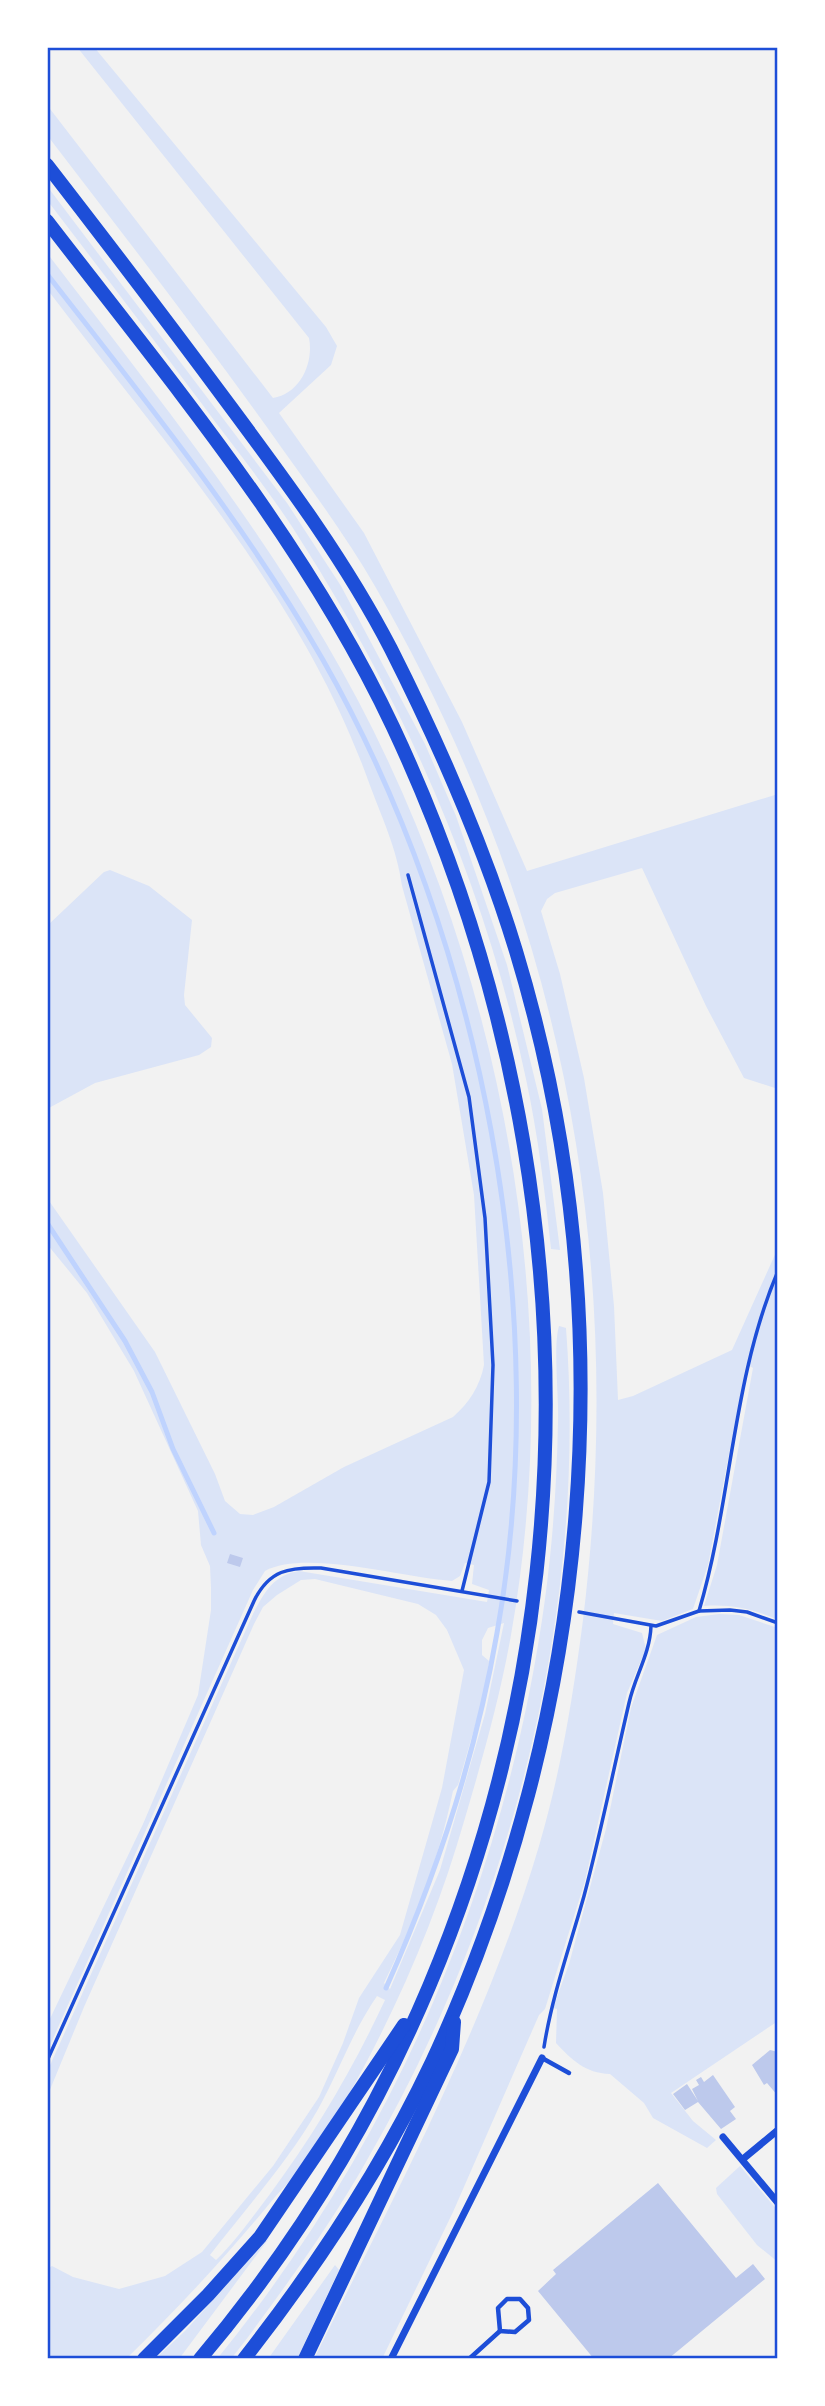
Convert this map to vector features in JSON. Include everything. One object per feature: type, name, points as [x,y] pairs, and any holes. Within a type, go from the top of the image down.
[{"type":"highway","points":[[47,164],[296,495],[388,643],[452,774],[514,946],[540,1047],[563,1167],[577,1282],[581,1415],[578,1506],[565,1624],[539,1758],[507,1872],[455,2009],[429,2067],[373,2172],[328,2244],[244,2359]]},
{"type":"highway","points":[[47,221],[193,411],[283,536],[391,722],[427,804],[477,940],[498,1013],[525,1141],[540,1255],[547,1382],[540,1555],[513,1721],[493,1800],[462,1902],[401,2046],[331,2176],[261,2280],[200,2359]]},
{"type":"highway","points":[[144,2359],[208,2295],[260,2237],[423,1999]]},
{"type":"highway","points":[[305,2359],[452,2049],[455,2009]]},
{"type":"street","points":[[390,2359],[542,2058]]},
{"type":"street","points":[[743,2159],[778,2130]]},
{"type":"street","points":[[723,2137],[778,2203]]},
{"type":"lane","points":[[542,2058],[569,2073]]},
{"type":"lane","points":[[469,2359],[500,2331],[515,2332],[529,2320],[528,2308],[520,2299],[508,2299],[498,2308],[500,2331]]},
{"type":"path","points":[[408,875],[469,1097],[485,1219],[493,1365],[489,1482],[462,1591]]},
{"type":"path","points":[[699,1611],[712,1567],[749,1362],[778,1271]]},
{"type":"path","points":[[47,2062],[264,1584],[279,1571],[294,1567],[321,1568],[488,1596]]},
{"type":"path","points":[[614,1618],[651,1626],[699,1611],[747,1612],[778,1623]]},
{"type":"path","points":[[542,2058],[551,2007],[602,1826],[630,1698],[651,1645],[651,1626]]},
{"type":"shaded area","points":[[77,47],[94,47],[326,327],[337,346],[331,365],[279,413],[364,533],[462,722],[527,871],[778,794],[778,1089],[744,1078],[706,1006],[642,868],[555,893],[547,899],[541,911],[560,974],[584,1078],[603,1193],[614,1306],[618,1400],[633,1396],[732,1350],[778,1248],[778,1620],[742,1608],[704,1606],[717,1565],[753,1368],[746,1364],[708,1565],[693,1609],[662,1621],[614,1613],[613,1624],[642,1633],[646,1649],[627,1693],[585,1881],[545,2009],[539,2015],[453,2212],[382,2359],[314,2359],[437,2107],[493,1978],[539,1846],[566,1734],[583,1620],[595,1483],[596,1348],[586,1216],[566,1087],[535,959],[493,834],[440,710],[376,588],[330,516],[253,407],[47,135],[47,105],[273,398],[291,390],[303,376],[309,357],[309,338]]},
{"type":"shaded area","points":[[47,186],[287,503],[341,586],[425,744],[456,816],[507,965],[542,1109],[560,1250],[551,1249],[541,1164],[526,1079],[489,938],[465,869],[409,735],[341,606],[291,526],[254,473],[47,200]]},
{"type":"shaded area","points":[[47,253],[187,436],[275,561],[354,692],[388,761],[431,863],[467,969],[496,1078],[516,1189],[528,1300],[531,1413],[526,1524],[511,1635],[478,1772],[442,1891],[399,1997],[365,2065],[314,2152],[218,2263],[126,2359],[47,2359],[47,2269],[52,2266],[73,2277],[119,2289],[165,2276],[202,2252],[273,2166],[319,2097],[359,1998],[400,1935],[442,1788],[464,1670],[447,1630],[436,1615],[418,1604],[315,1579],[301,1580],[263,1607],[84,2007],[47,2097],[47,2072],[253,1614],[270,1586],[282,1576],[299,1571],[487,1602],[489,1590],[472,1584],[474,1565],[465,1563],[460,1576],[452,1581],[329,1564],[283,1565],[265,1571],[253,1590],[47,2052],[47,2025],[143,1824],[198,1695],[211,1610],[211,1588],[210,1566],[201,1545],[198,1511],[134,1371],[87,1293],[47,1244],[47,1198],[155,1352],[215,1474],[225,1501],[240,1514],[253,1515],[274,1507],[344,1467],[453,1417],[473,1394],[484,1365],[474,1195],[452,1064],[396,858],[368,780],[340,712],[306,647],[268,584],[183,464],[47,289]],"holes":[[[504,1623],[485,1714],[440,1870],[390,1989],[384,1983],[433,1867],[453,1791],[458,1785],[486,1687],[489,1661],[482,1655],[482,1640],[488,1628]],[[377,1996],[385,2000],[332,2100],[270,2194],[216,2260],[210,2255],[279,2167],[317,2111],[360,2024]]]},
{"type":"shaded area","points":[[110,870],[149,886],[192,920],[185,1005],[212,1038],[211,1047],[199,1055],[95,1083],[47,1109],[47,926],[104,872]]},
{"type":"shaded area","points":[[559,1326],[566,1328],[570,1436],[564,1544],[550,1652],[528,1759],[499,1864],[462,1966],[418,2065],[367,2160],[324,2230],[245,2341],[231,2359],[217,2359],[281,2275],[338,2187],[389,2096],[434,2002],[471,1904],[503,1804],[527,1703],[545,1599],[556,1488],[556,1346]]},
{"type":"shaded area","points":[[739,1615],[778,1628],[778,2004],[775,2005],[778,2021],[671,2093],[693,2121],[716,2140],[707,2148],[653,2118],[644,2103],[610,2074],[586,2068],[568,2055],[556,2043],[557,2009],[553,2008],[569,1964],[606,1829],[631,1708],[657,1635],[696,1617]]},
{"type":"shaded area","points":[[740,2166],[778,2211],[778,2262],[757,2245],[717,2194],[716,2188]]},
{"type":"shaded area","points":[[270,2237],[179,2359],[155,2359],[185,2331]]},
{"type":"shaded area","points":[[335,2265],[339,2270],[297,2359],[268,2359]]},
{"type":"building","points":[[230,1554],[243,1558],[240,1567],[227,1563]]},
{"type":"building","points":[[770,2050],[778,2052],[778,2096],[767,2083],[764,2085],[752,2065]]},
{"type":"building","points":[[713,2075],[735,2107],[730,2111],[736,2119],[721,2129],[698,2102],[685,2110],[673,2094],[687,2084],[698,2101],[692,2089],[699,2085],[696,2080],[701,2077],[704,2082]]},
{"type":"building","points":[[658,2183],[736,2278],[753,2264],[765,2279],[668,2359],[594,2359],[538,2291],[556,2274],[553,2270]]},
{"type":"waterway","points":[[47,274],[227,510],[323,660],[379,769],[426,886],[463,1007],[491,1132],[509,1259],[516,1386],[512,1511],[497,1633],[478,1724],[438,1858],[386,1988]]},
{"type":"waterway","points":[[47,1223],[125,1341],[152,1392],[173,1449],[214,1533]]}]
